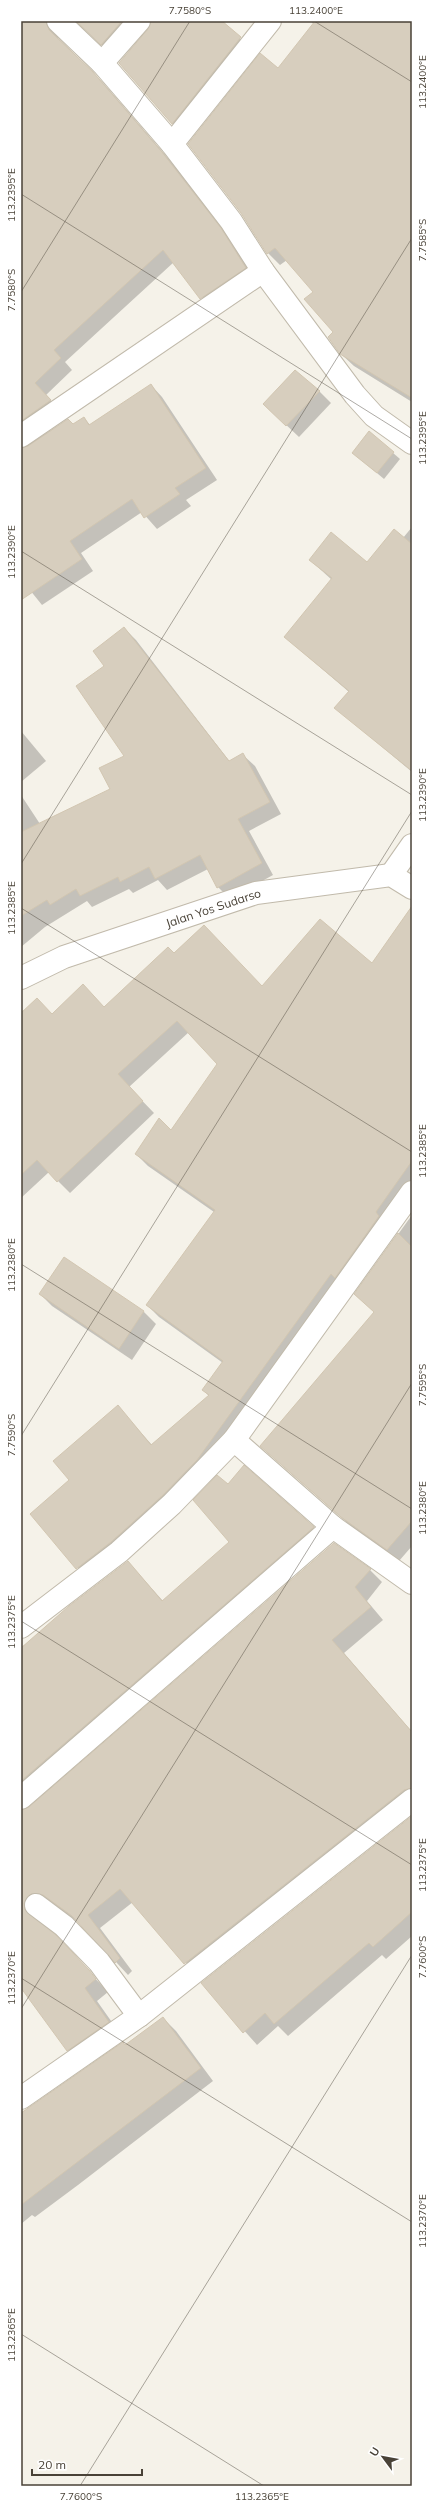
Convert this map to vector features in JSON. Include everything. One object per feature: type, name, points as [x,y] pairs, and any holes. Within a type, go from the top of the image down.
[{"type":"street","points":[[58,21],[102,63],[172,144],[231,221],[263,271],[355,395],[374,416],[412,443]]},
{"type":"street","points":[[102,63],[139,21]]},
{"type":"street","points":[[172,144],[270,21]]},
{"type":"street","points":[[21,436],[263,271]]},
{"type":"street","points":[[412,845],[390,875],[412,888]]},
{"type":"street","name":"Jalan Yos Sudarso","points":[[21,978],[64,957],[256,893],[390,875]]},
{"type":"street","points":[[21,1627],[119,1552],[154,1520],[234,1440],[412,1192]]},
{"type":"street","points":[[234,1440],[333,1527],[412,1584]]},
{"type":"street","points":[[21,1798],[333,1527]]},
{"type":"street","points":[[21,2098],[139,2016],[412,1800]]},
{"type":"street","points":[[36,1905],[64,1926],[99,1962],[139,2016]]},
{"type":"building","points":[[21,21],[46,21],[49,30],[93,72],[162,152],[221,228],[246,268],[200,299],[163,250],[54,350],[61,358],[35,383],[51,400],[21,421]]},
{"type":"building","points":[[76,21],[122,21],[101,45]]},
{"type":"building","points":[[151,21],[222,21],[241,37],[172,124],[119,63],[148,29]]},
{"type":"building","points":[[315,21],[412,21],[412,398],[340,354],[328,337],[333,332],[304,299],[313,292],[275,248],[267,254],[241,213],[188,144],[260,53],[278,68]]},
{"type":"building","points":[[295,370],[320,391],[286,426],[263,404]]},
{"type":"building","points":[[151,384],[206,468],[175,488],[180,494],[144,518],[132,499],[70,541],[82,559],[21,600],[21,448],[28,446],[68,419],[73,424],[84,417],[89,425]]},
{"type":"building","points":[[369,431],[394,452],[377,473],[352,453]]},
{"type":"building","points":[[394,529],[412,544],[412,771],[334,708],[349,691],[284,637],[332,578],[309,560],[331,532],[367,562]]},
{"type":"building","points":[[124,627],[229,761],[243,753],[270,802],[238,819],[262,863],[217,888],[200,855],[155,879],[149,867],[120,882],[118,877],[80,896],[76,889],[50,905],[47,900],[21,916],[21,832],[110,789],[99,768],[124,756],[76,686],[104,666],[93,651]]},
{"type":"building","points":[[412,906],[412,1161],[376,1212],[379,1216],[335,1278],[331,1274],[197,1460],[163,1495],[111,1542],[76,1569],[30,1514],[69,1480],[53,1461],[118,1405],[151,1445],[209,1395],[202,1390],[223,1361],[146,1305],[215,1210],[135,1154],[159,1118],[171,1130],[217,1064],[177,1021],[118,1074],[143,1101],[57,1182],[37,1160],[21,1175],[21,1013],[37,998],[52,1014],[83,984],[104,1007],[168,947],[174,953],[204,925],[262,986],[320,919],[372,963]]},
{"type":"building","points":[[398,1233],[412,1247],[412,1521],[387,1550],[341,1517],[260,1446],[374,1312],[354,1294]]},
{"type":"building","points":[[64,1257],[144,1311],[119,1349],[39,1294]]},
{"type":"building","points":[[244,1465],[314,1527],[21,1781],[21,1648],[69,1606],[128,1561],[162,1601],[229,1542],[193,1500],[217,1475],[228,1484]]},
{"type":"building","points":[[334,1543],[371,1569],[355,1587],[371,1607],[332,1640],[412,1732],[412,1788],[404,1790],[184,1964],[120,1889],[88,1915],[120,1958],[115,1963],[72,1916],[43,1895],[31,1894],[24,1903],[25,1910],[56,1935],[96,1979],[85,1988],[109,2022],[67,2051],[21,1988],[21,1810],[29,1807]]},
{"type":"building","points":[[412,1816],[412,1912],[373,1947],[369,1943],[274,2024],[265,2013],[243,2033],[201,1983]]},
{"type":"building","points":[[163,2017],[201,2068],[21,2205],[21,2113],[123,2042],[125,2045]]}]
